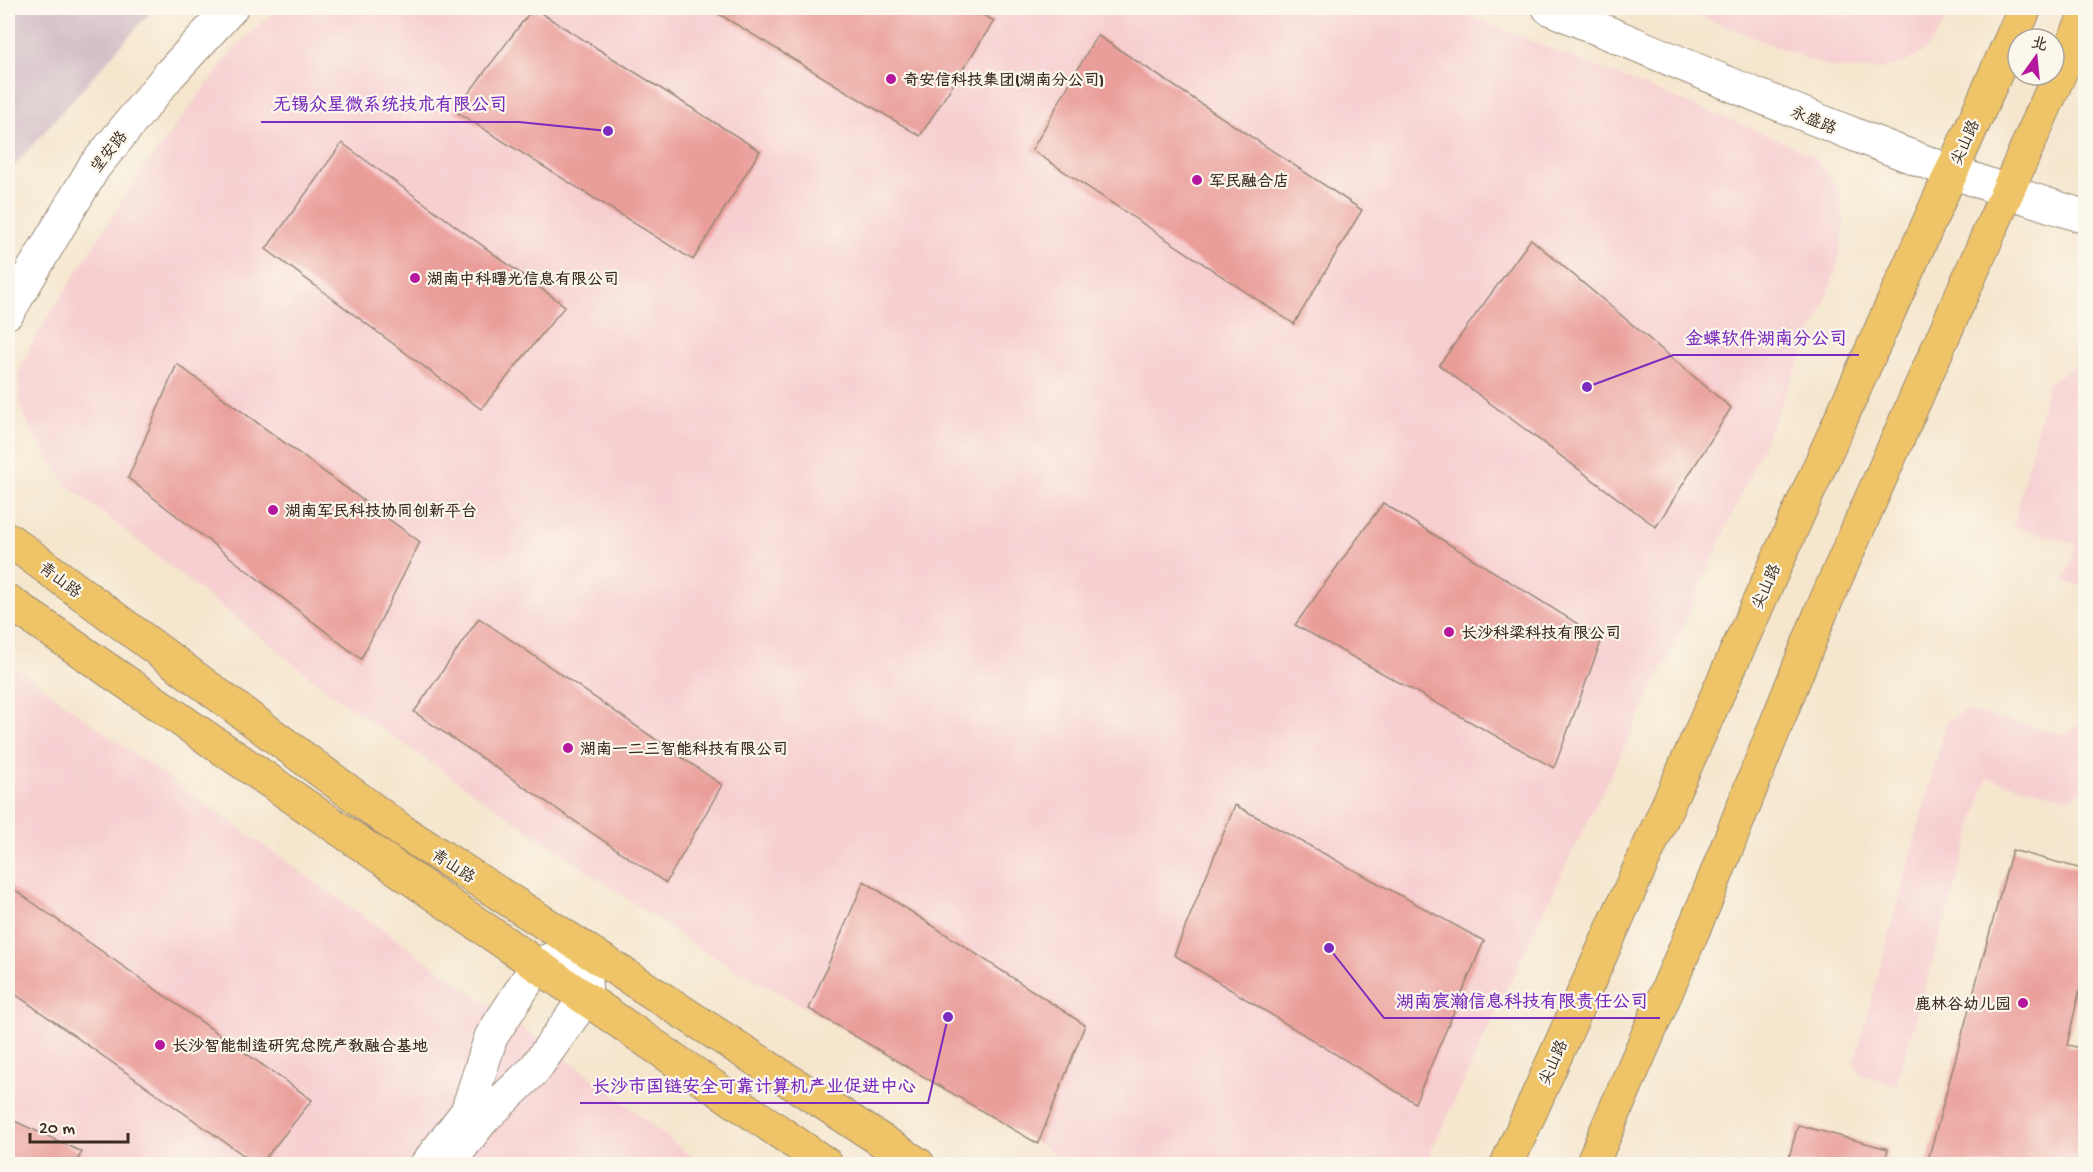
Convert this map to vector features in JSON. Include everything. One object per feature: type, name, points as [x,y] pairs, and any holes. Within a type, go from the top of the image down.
[{"type":"main road","name":"尖山路","points":[[1507,1164],[2025,8]]},
{"type":"main road","points":[[1592,1164],[1704,905],[1821,612],[2012,184],[2085,14]]},
{"type":"main road","name":"青山路","points":[[8,539],[402,831],[918,1164]]},
{"type":"main road","name":"青山路","points":[[8,600],[826,1164]]},
{"type":"street","name":"望安路","points":[[8,275],[89,152],[156,64],[208,8]]},
{"type":"street","name":"望安路","points":[[8,312],[94,167],[169,75],[231,8]]},
{"type":"street","name":"永盛路","points":[[1549,8],[1863,140],[1955,164],[2012,184],[2085,217]]},
{"type":"street","name":"永盛路","points":[[1593,8],[1871,123],[1955,164]]},
{"type":"street","name":"永盛路","points":[[2012,184],[2085,197]]},
{"type":"street","points":[[428,1164],[468,1112],[491,1036],[538,964],[583,948],[586,997],[534,1070],[482,1120],[448,1164]]},
{"type":"shaded area","points":[[8,8],[154,8],[8,173]]},
{"type":"shaded area","points":[[278,8],[1449,8],[1775,138],[1814,156],[1839,191],[1845,225],[1837,267],[1820,316],[1677,639],[1534,931],[1425,1164],[1072,1164],[874,1046],[700,949],[336,697],[67,485],[36,439],[20,406],[18,374],[34,339],[140,173],[235,48]]},
{"type":"shaded area","points":[[1680,8],[1950,8],[1942,27],[1926,50],[1904,63],[1882,69],[1853,70],[1828,67]]},
{"type":"shaded area","points":[[2085,358],[2085,587],[2064,582],[2076,544],[2013,526],[2048,383]]},
{"type":"shaded area","points":[[8,662],[128,750],[586,1073],[701,1164],[8,1164]]},
{"type":"shaded area","points":[[1965,710],[2065,735],[2085,720],[2085,789],[2069,798],[1987,778],[1896,1085],[1861,1075],[1854,1064],[1947,721]]},
{"type":"building","points":[[533,8],[760,151],[693,260],[455,111]]},
{"type":"building","name":"奇安信科技集团(湖南分公司)","points":[[709,8],[971,8],[994,21],[920,136]]},
{"type":"building","name":"军民融合店","points":[[1097,35],[1362,210],[1294,324],[1032,150]]},
{"type":"building","name":"湖南中科曙光信息有限公司","points":[[342,143],[565,306],[481,409],[266,249]]},
{"type":"building","points":[[1531,239],[1731,408],[1656,527],[1439,365]]},
{"type":"building","name":"湖南军民科技协同创新平台","points":[[177,364],[420,542],[361,659],[128,478]]},
{"type":"building","name":"长沙科梁科技有限公司","points":[[1383,503],[1602,639],[1554,768],[1295,625]]},
{"type":"building","name":"湖南一二三智能科技有限公司","points":[[479,618],[722,785],[666,883],[414,712]]},
{"type":"building","points":[[1235,805],[1484,941],[1415,1103],[1174,955]]},
{"type":"building","name":"鹿林谷幼儿园","points":[[2012,850],[2086,870],[2086,962],[2067,1045],[2086,1049],[2086,1164],[1927,1164]]},
{"type":"building","points":[[864,881],[1085,1025],[1038,1144],[809,1009]]},
{"type":"building","name":"长沙智能制造研究总院产教融合基地","points":[[8,885],[312,1100],[261,1164],[256,1164],[8,989]]},
{"type":"building","points":[[8,1118],[82,1152],[75,1164],[8,1164]]},
{"type":"building","points":[[1798,1125],[1888,1149],[1884,1164],[1787,1164]]},
{"type":"place","name":"奇安信科技集团(湖南分公司)","points":[[891,79]]},
{"type":"place","name":"无锡众星微系统技术有限公司","points":[[608,131]]},
{"type":"place","name":"军民融合店","points":[[1197,180]]},
{"type":"place","name":"湖南中科曙光信息有限公司","points":[[415,278]]},
{"type":"place","name":"金蝶软件湖南分公司","points":[[1587,387]]},
{"type":"place","name":"湖南军民科技协同创新平台","points":[[273,510]]},
{"type":"place","name":"长沙科梁科技有限公司","points":[[1449,632]]},
{"type":"place","name":"湖南一二三智能科技有限公司","points":[[568,748]]},
{"type":"place","name":"湖南宸瀚信息科技有限责任公司","points":[[1329,948]]},
{"type":"place","name":"鹿林谷幼儿园","points":[[2023,1003]]},
{"type":"place","name":"长沙市国链安全可靠计算机产业促进中心","points":[[948,1017]]},
{"type":"place","name":"长沙智能制造研究总院产教融合基地","points":[[160,1045]]}]
